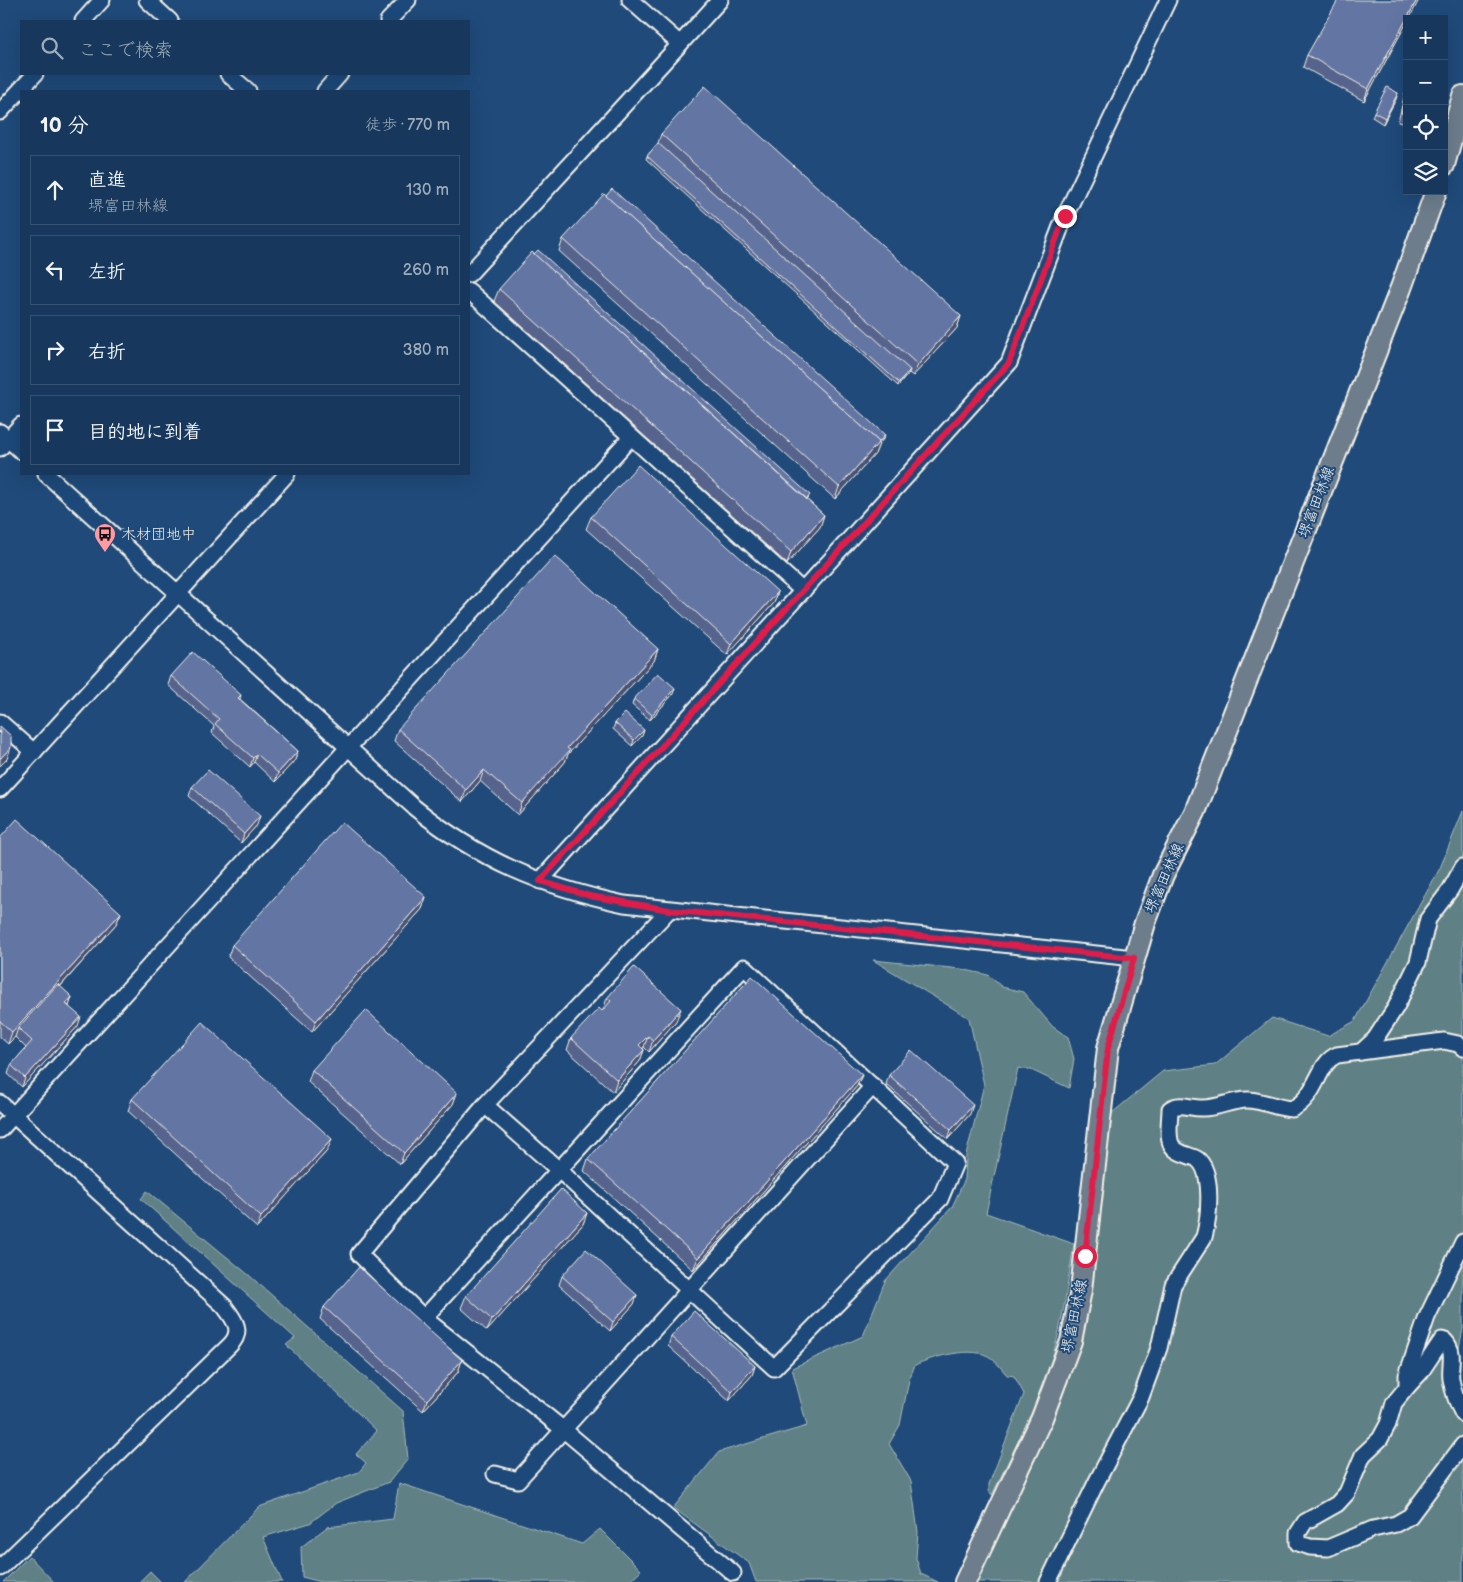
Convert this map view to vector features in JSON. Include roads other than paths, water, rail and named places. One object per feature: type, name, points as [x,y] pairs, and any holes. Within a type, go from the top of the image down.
[{"type":"main road","points":[[1448,150],[1463,96]]},
{"type":"main road","name":"堺富田林線","points":[[965,1582],[1042,1418],[1070,1341],[1081,1290],[1108,1048],[1134,958],[1160,883],[1195,812],[1401,288],[1435,195]]},
{"type":"street","points":[[84,20],[102,0]]},
{"type":"street","points":[[147,0],[169,20]]},
{"type":"street","points":[[389,20],[408,0]]},
{"type":"street","points":[[630,0],[680,44]]},
{"type":"street","points":[[470,273],[720,0]]},
{"type":"street","points":[[540,881],[1009,363],[1065,216],[1168,0]]},
{"type":"street","points":[[20,90],[34,75]]},
{"type":"street","points":[[229,75],[247,90]]},
{"type":"street","points":[[326,90],[339,75]]},
{"type":"street","points":[[0,112],[20,90]]},
{"type":"street","points":[[470,292],[803,591]]},
{"type":"street","points":[[20,425],[3,439],[20,450]]},
{"type":"street","points":[[0,1130],[631,437]]},
{"type":"street","points":[[47,475],[415,808],[448,834],[502,866],[540,881],[598,898],[669,910],[1134,958]]},
{"type":"street","points":[[0,789],[286,475]]},
{"type":"street","points":[[0,722],[34,752]]},
{"type":"street","points":[[1361,1052],[1375,1039],[1396,1007],[1418,962],[1428,919],[1450,890],[1463,867]]},
{"type":"street","points":[[669,910],[485,1105],[359,1254],[424,1318],[564,1430],[733,1573]]},
{"type":"street","points":[[424,1318],[559,1170],[744,967],[955,1163],[940,1199],[774,1368],[559,1170],[485,1105]]},
{"type":"street","points":[[1048,1582],[1150,1377],[1174,1285],[1204,1237],[1208,1206],[1206,1170],[1196,1159],[1175,1150],[1170,1143],[1170,1109],[1175,1105],[1184,1105],[1194,1109],[1248,1100],[1292,1109],[1308,1097],[1329,1058],[1337,1055],[1444,1041],[1458,1044],[1463,1048]]},
{"type":"street","points":[[495,1474],[518,1480],[872,1086]]},
{"type":"street","points":[[0,1103],[224,1306],[237,1325],[237,1334],[230,1345],[0,1568]]},
{"type":"street","points":[[1408,1387],[1407,1375],[1427,1318],[1463,1242]]},
{"type":"street","points":[[1463,1414],[1454,1395],[1450,1376],[1451,1352],[1444,1340],[1440,1342],[1420,1373],[1394,1403],[1388,1424],[1380,1439],[1363,1455],[1347,1493],[1337,1504],[1305,1522],[1298,1533],[1298,1543],[1310,1547],[1328,1548],[1373,1529],[1396,1524],[1410,1516],[1463,1445]]},
{"type":"place","name":"木材団地中","points":[[105,553]]}]
